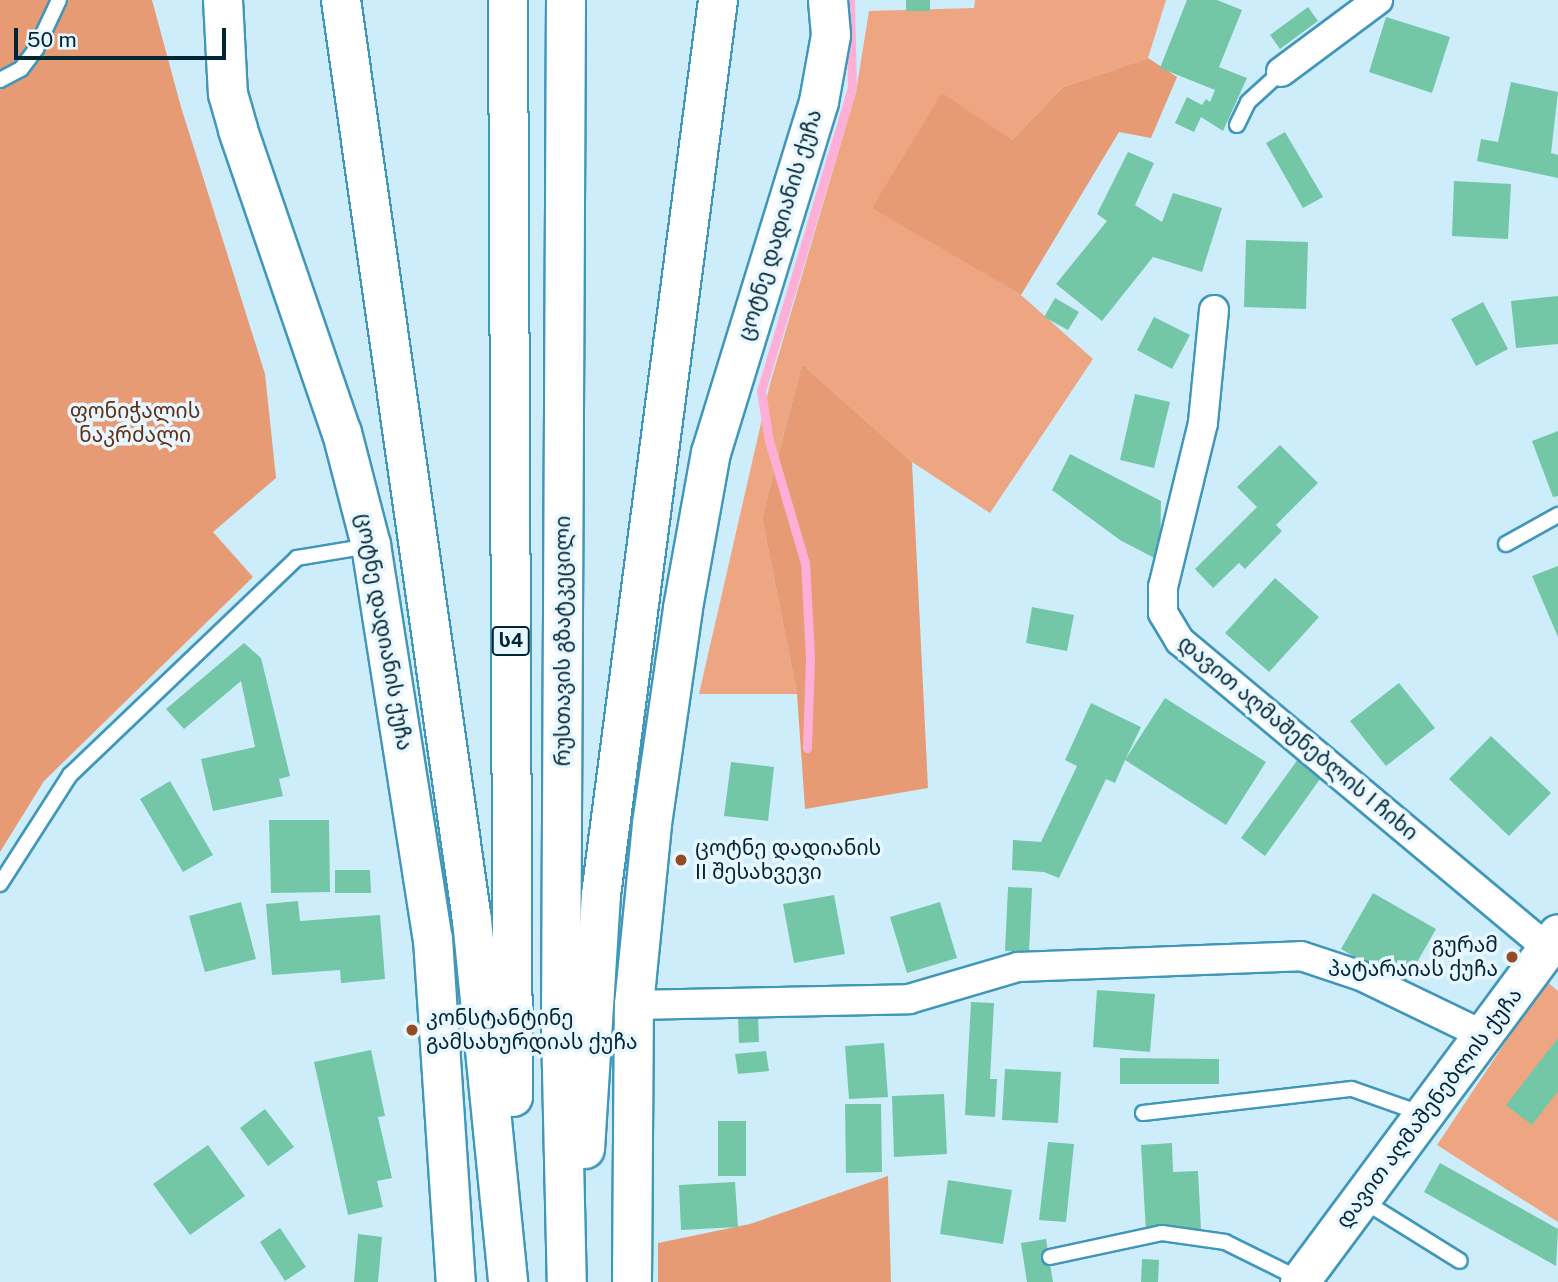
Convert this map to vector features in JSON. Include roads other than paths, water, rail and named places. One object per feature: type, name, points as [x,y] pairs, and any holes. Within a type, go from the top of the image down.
[{"type":"main road","name":"ცოტნე დადიანის ქუჩა","points":[[223,0],[225,67],[235,118],[334,407],[371,545],[433,939],[450,1277]]},
{"type":"main road","points":[[341,0],[472,920],[509,1282]]},
{"type":"main road","name":"ს4","points":[[508,0],[509,1282]]},
{"type":"main road","name":"რუსთავის გზატკეცილი","points":[[566,0],[561,1027],[567,1282]]},
{"type":"main road","points":[[567,1241],[587,1134],[601,895],[718,0]]},
{"type":"main road","name":"ცოტნე დადიანის ქუჩა","points":[[632,1282],[635,1005],[652,824],[711,453],[819,102],[831,35],[828,0]]},
{"type":"main road","name":"დავით აღმაშენებლის ქუჩა","points":[[1300,1281],[1483,1035],[1554,947]]},
{"type":"street","points":[[1281,72],[1378,0]]},
{"type":"street","name":"დავით აღმაშენებლის I ჩიხი","points":[[1214,310],[1203,423],[1163,587],[1163,613],[1180,641],[1554,947]]},
{"type":"street","points":[[635,1005],[909,999],[1018,967],[1301,956],[1361,976],[1483,1035]]},
{"type":"lane","points":[[0,80],[29,59],[59,0]]},
{"type":"lane","points":[[1237,125],[1248,102],[1281,72]]},
{"type":"lane","points":[[1506,544],[1558,515]]},
{"type":"lane","points":[[0,884],[70,775],[297,558],[371,545]]},
{"type":"lane","points":[[1143,1113],[1352,1089],[1424,1115]]},
{"type":"lane","points":[[1361,1200],[1460,1261]]},
{"type":"lane","points":[[1051,1257],[1162,1233],[1225,1242],[1300,1281]]},
{"type":"waterway","points":[[807,748],[810,657],[805,563],[769,441],[761,391],[852,87],[850,0]]},
{"type":"place","name":"ცოტნე დადიანის II შესახვევი","points":[[681,860]]},
{"type":"place","name":"გურამ პატარაიას ქუჩა","points":[[1512,957]]},
{"type":"place","name":"კონსტანტინე გამსახურდიას ქუჩა","points":[[412,1030]]},
{"type":"park label","name":"ფონიჭალის ნაკრძალი","points":[[135,423]]}]
